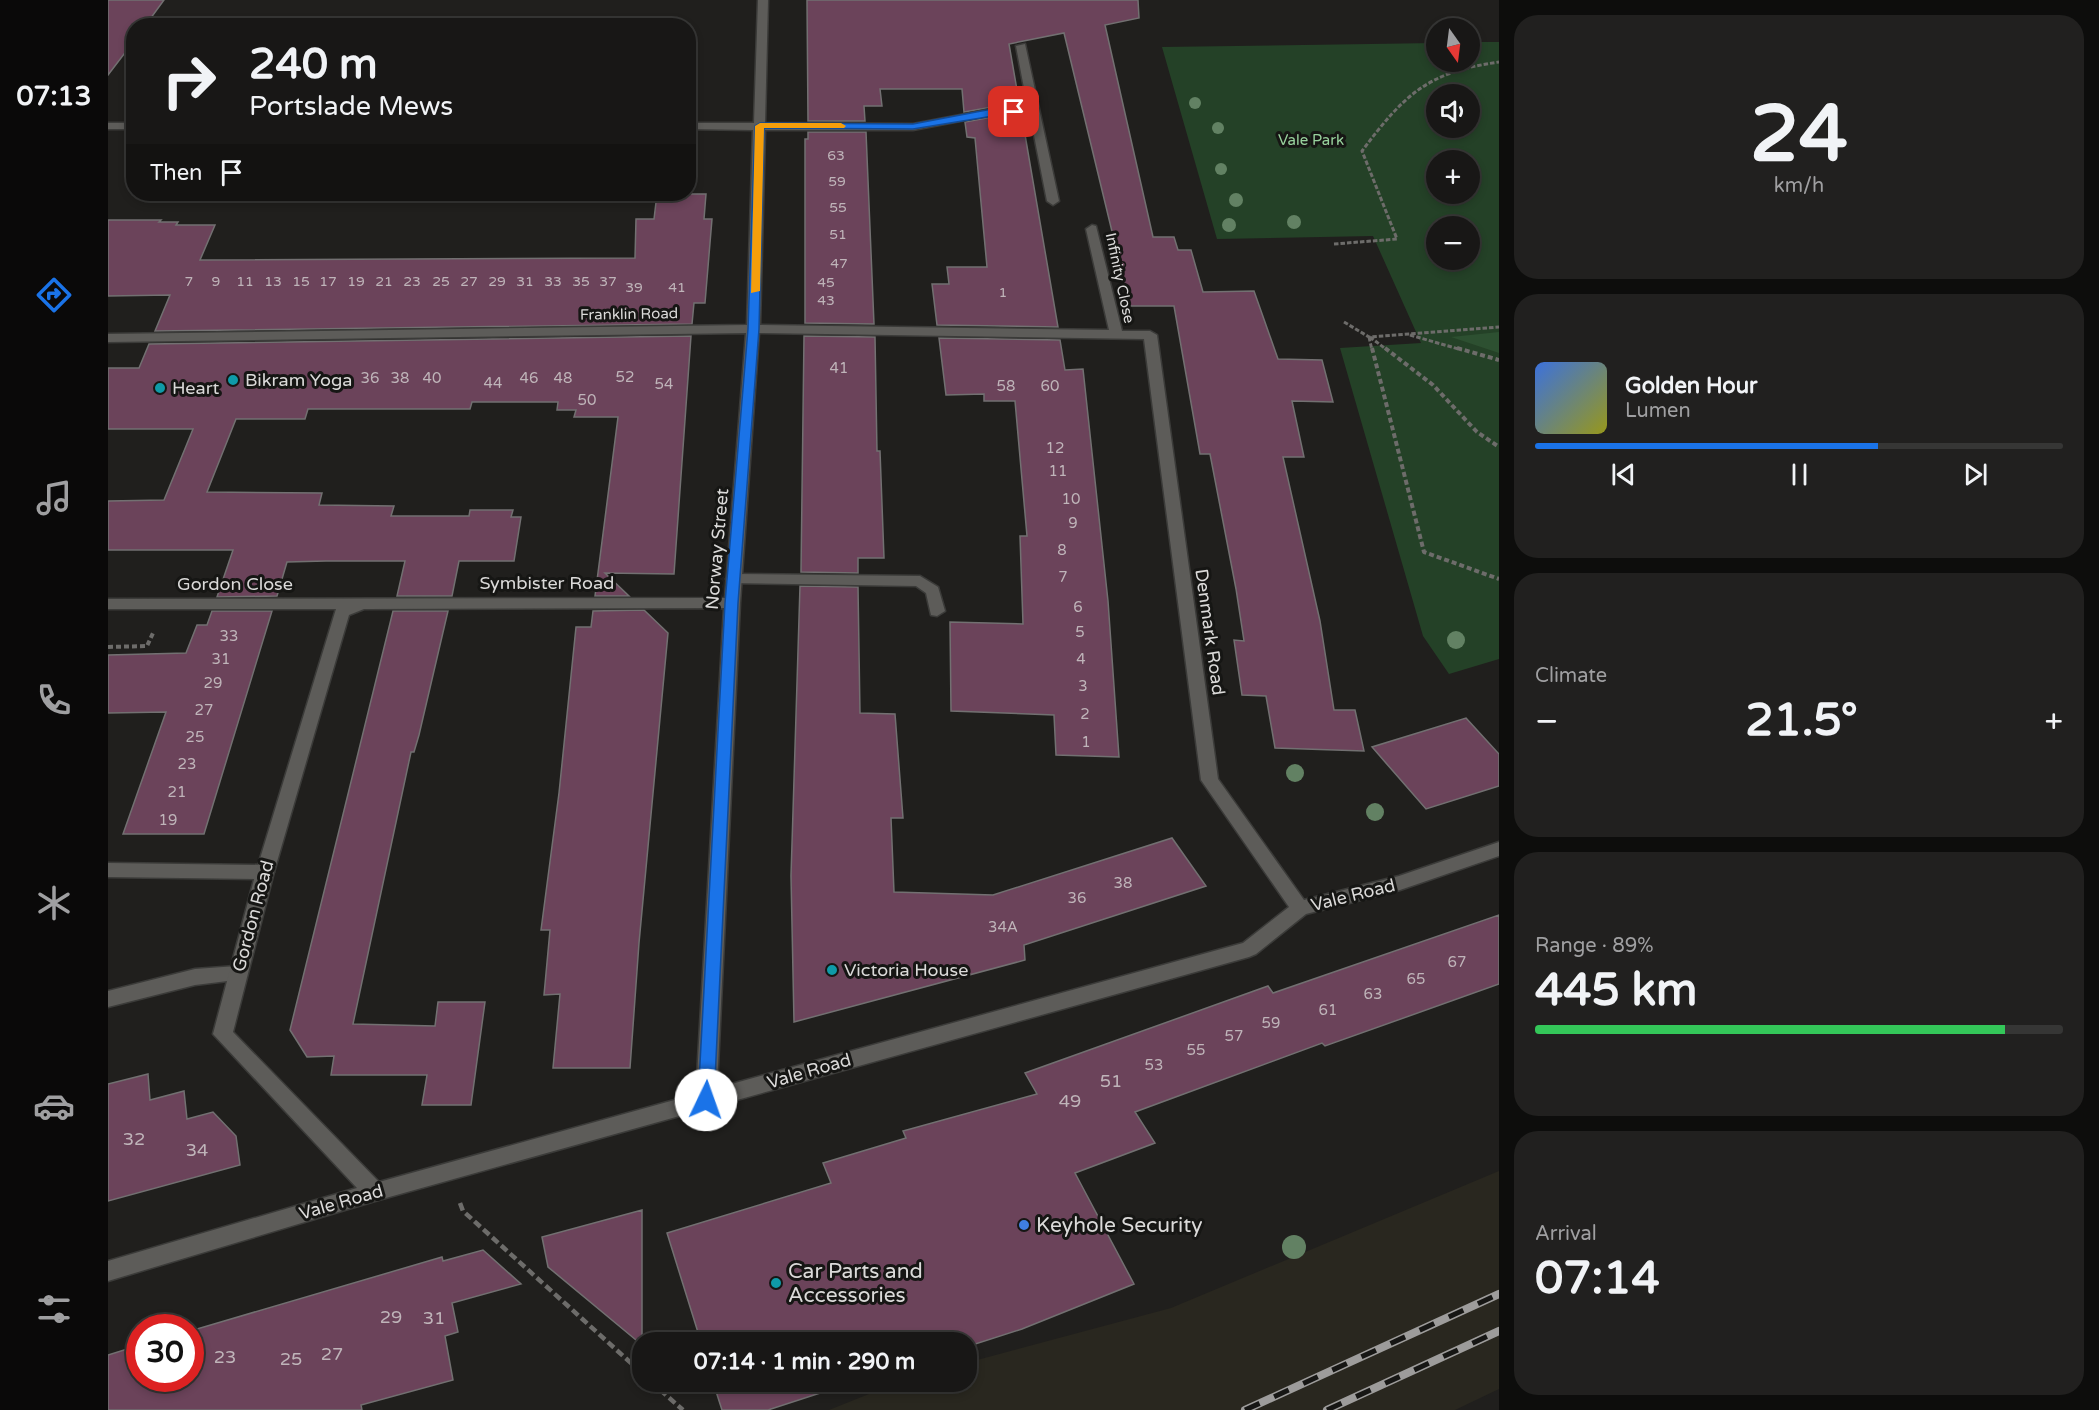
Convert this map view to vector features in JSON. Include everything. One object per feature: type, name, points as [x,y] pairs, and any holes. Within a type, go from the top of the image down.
[{"type":"street","name":"Norway Street","points":[[706,1100],[732,603],[753,329],[763,0]]},
{"type":"street","points":[[1021,46],[1053,201]]},
{"type":"street","points":[[696,126],[913,127],[992,112],[1035,112]]},
{"type":"street","points":[[108,126],[126,126]]},
{"type":"street","name":"Infinity Close","points":[[1092,229],[1116,334]]},
{"type":"street","name":"Franklin Road","points":[[108,338],[753,329],[1149,335]]},
{"type":"street","name":"Denmark Road","points":[[1149,335],[1210,780],[1300,908]]},
{"type":"street","points":[[734,579],[920,581],[933,591],[937,611]]},
{"type":"street","name":"Symbister Road","points":[[363,603],[732,603]]},
{"type":"street","name":"Gordon Close","points":[[108,604],[363,603]]},
{"type":"street","name":"Gordon Road","points":[[363,603],[342,612],[339,620],[265,872],[223,1034],[375,1191]]},
{"type":"street","name":"Vale Road","points":[[108,1271],[375,1191],[1249,949],[1300,908],[1400,883],[1499,849]]},
{"type":"street","points":[[108,870],[265,872]]},
{"type":"street","points":[[108,999],[195,977],[237,974]]},
{"type":"path","points":[[1334,244],[1397,239],[1362,151],[1392,110],[1435,76],[1474,64],[1499,62]]},
{"type":"path","points":[[1344,322],[1369,337],[1433,385],[1477,432],[1499,447]]},
{"type":"path","points":[[1369,337],[1499,327]]},
{"type":"path","points":[[1407,334],[1499,360]]},
{"type":"path","points":[[1369,337],[1424,552],[1499,579]]},
{"type":"path","points":[[446,1173],[464,1211],[632,1364]]},
{"type":"path","points":[[662,1392],[683,1410]]},
{"type":"shaded area","points":[[1499,1171],[1499,1389],[1455,1410],[829,1410],[874,1392],[977,1392],[977,1360],[1171,1308]]},
{"type":"green space","name":"Vale Park","points":[[1480,42],[1499,42],[1499,659],[1449,674],[1423,636],[1340,348],[1421,343],[1373,236],[1217,239],[1162,47],[1426,43],[1426,72],[1480,72]]},
{"type":"green space","points":[[1499,332],[1499,353],[1451,337]]},
{"type":"building","points":[[108,0],[164,0],[151,18],[126,18],[126,51],[108,75]]},
{"type":"building","points":[[807,0],[1138,0],[1139,18],[1105,25],[1153,237],[1174,237],[1178,250],[1191,250],[1203,292],[1254,291],[1278,359],[1322,360],[1333,402],[1292,401],[1304,457],[1283,457],[1320,621],[1334,710],[1355,710],[1364,751],[1275,748],[1266,696],[1242,695],[1234,640],[1244,641],[1236,589],[1210,454],[1200,454],[1174,306],[1130,306],[1064,33],[1009,44],[1020,107],[992,107],[964,112],[962,89],[880,89],[882,106],[864,106],[865,121],[808,121]]},
{"type":"building","points":[[992,117],[1022,117],[1058,327],[937,325],[932,284],[949,284],[947,267],[987,267],[975,138],[967,137],[965,122]]},
{"type":"building","points":[[808,132],[866,132],[874,324],[805,323],[805,139],[808,139]]},
{"type":"building","points":[[696,194],[706,194],[704,219],[712,219],[705,303],[694,303],[692,324],[155,331],[170,295],[108,296],[108,220],[161,220],[159,222],[178,222],[176,225],[215,225],[200,260],[635,258],[636,219],[654,219],[656,201],[696,201]]},
{"type":"building","points":[[691,336],[674,574],[605,573],[629,596],[595,596],[618,417],[574,417],[576,410],[557,410],[558,402],[472,402],[470,409],[308,409],[305,419],[236,419],[207,492],[322,493],[319,505],[394,506],[391,516],[469,516],[470,510],[513,510],[511,517],[521,517],[514,561],[459,561],[452,596],[397,596],[405,561],[326,561],[287,562],[277,596],[217,597],[233,550],[108,550],[108,501],[164,500],[193,429],[108,429],[108,368],[139,368],[149,344]]},
{"type":"building","points":[[804,336],[875,337],[877,451],[880,451],[884,558],[858,558],[858,573],[801,572]]},
{"type":"building","points":[[939,338],[1060,340],[1065,370],[1083,369],[1108,601],[1119,757],[1056,755],[1054,715],[951,711],[950,622],[1023,624],[1020,536],[1027,536],[1015,401],[984,401],[984,394],[946,395]]},
{"type":"building","points":[[800,586],[858,587],[860,713],[895,714],[903,818],[891,818],[894,892],[993,895],[1172,838],[1206,886],[1024,945],[1025,960],[794,1022],[791,876]]},
{"type":"building","points":[[644,610],[668,633],[639,943],[630,1068],[553,1068],[560,994],[544,995],[550,930],[541,930],[559,793],[576,627],[591,627],[593,611]]},
{"type":"building","points":[[212,611],[272,611],[204,834],[123,834],[166,712],[108,713],[108,655],[186,653],[197,625],[207,625]]},
{"type":"building","points":[[393,611],[448,611],[419,735],[414,752],[411,752],[353,1024],[435,1026],[438,1002],[485,1002],[471,1105],[422,1105],[427,1075],[331,1075],[334,1056],[307,1057],[290,1030]]},
{"type":"building","points":[[1466,718],[1499,754],[1499,786],[1426,809],[1372,747]]},
{"type":"building","points":[[1499,915],[1499,984],[1325,1046],[1322,1043],[1135,1112],[1155,1143],[1075,1173],[1134,1284],[1022,1329],[977,1343],[977,1332],[698,1332],[667,1233],[831,1183],[823,1163],[906,1138],[903,1131],[1037,1094],[1025,1073],[1268,986],[1273,993]]},
{"type":"building","points":[[148,1074],[150,1100],[184,1091],[187,1119],[213,1112],[236,1136],[240,1165],[108,1201],[108,1084]]},
{"type":"building","points":[[642,1210],[642,1332],[632,1332],[632,1337],[548,1267],[542,1237]]},
{"type":"building","points":[[483,1250],[521,1284],[452,1303],[458,1332],[445,1336],[453,1380],[361,1405],[362,1410],[108,1410],[108,1355],[126,1349],[126,1392],[204,1392],[204,1327],[442,1257],[443,1261]]},
{"type":"building","points":[[716,1392],[823,1392],[768,1410],[722,1410]]},
{"type":"railway","points":[[1245,1410],[1499,1294]]},
{"type":"railway","points":[[1327,1410],[1499,1331]]},
{"type":"slow traffic","points":[[754,291],[760,126],[841,126]]},
{"type":"place","name":"Bikram Yoga","points":[[233,380]]},
{"type":"place","name":"Heart","points":[[160,388]]},
{"type":"place","name":"Victoria House","points":[[832,970]]},
{"type":"place","name":"Keyhole Security","points":[[1024,1225]]},
{"type":"place","name":"Car Parts and Accessories","points":[[776,1283]]},
{"type":"route","points":[[706,1100],[732,603],[753,329],[760,126],[913,127],[992,112],[1014,112]]}]
